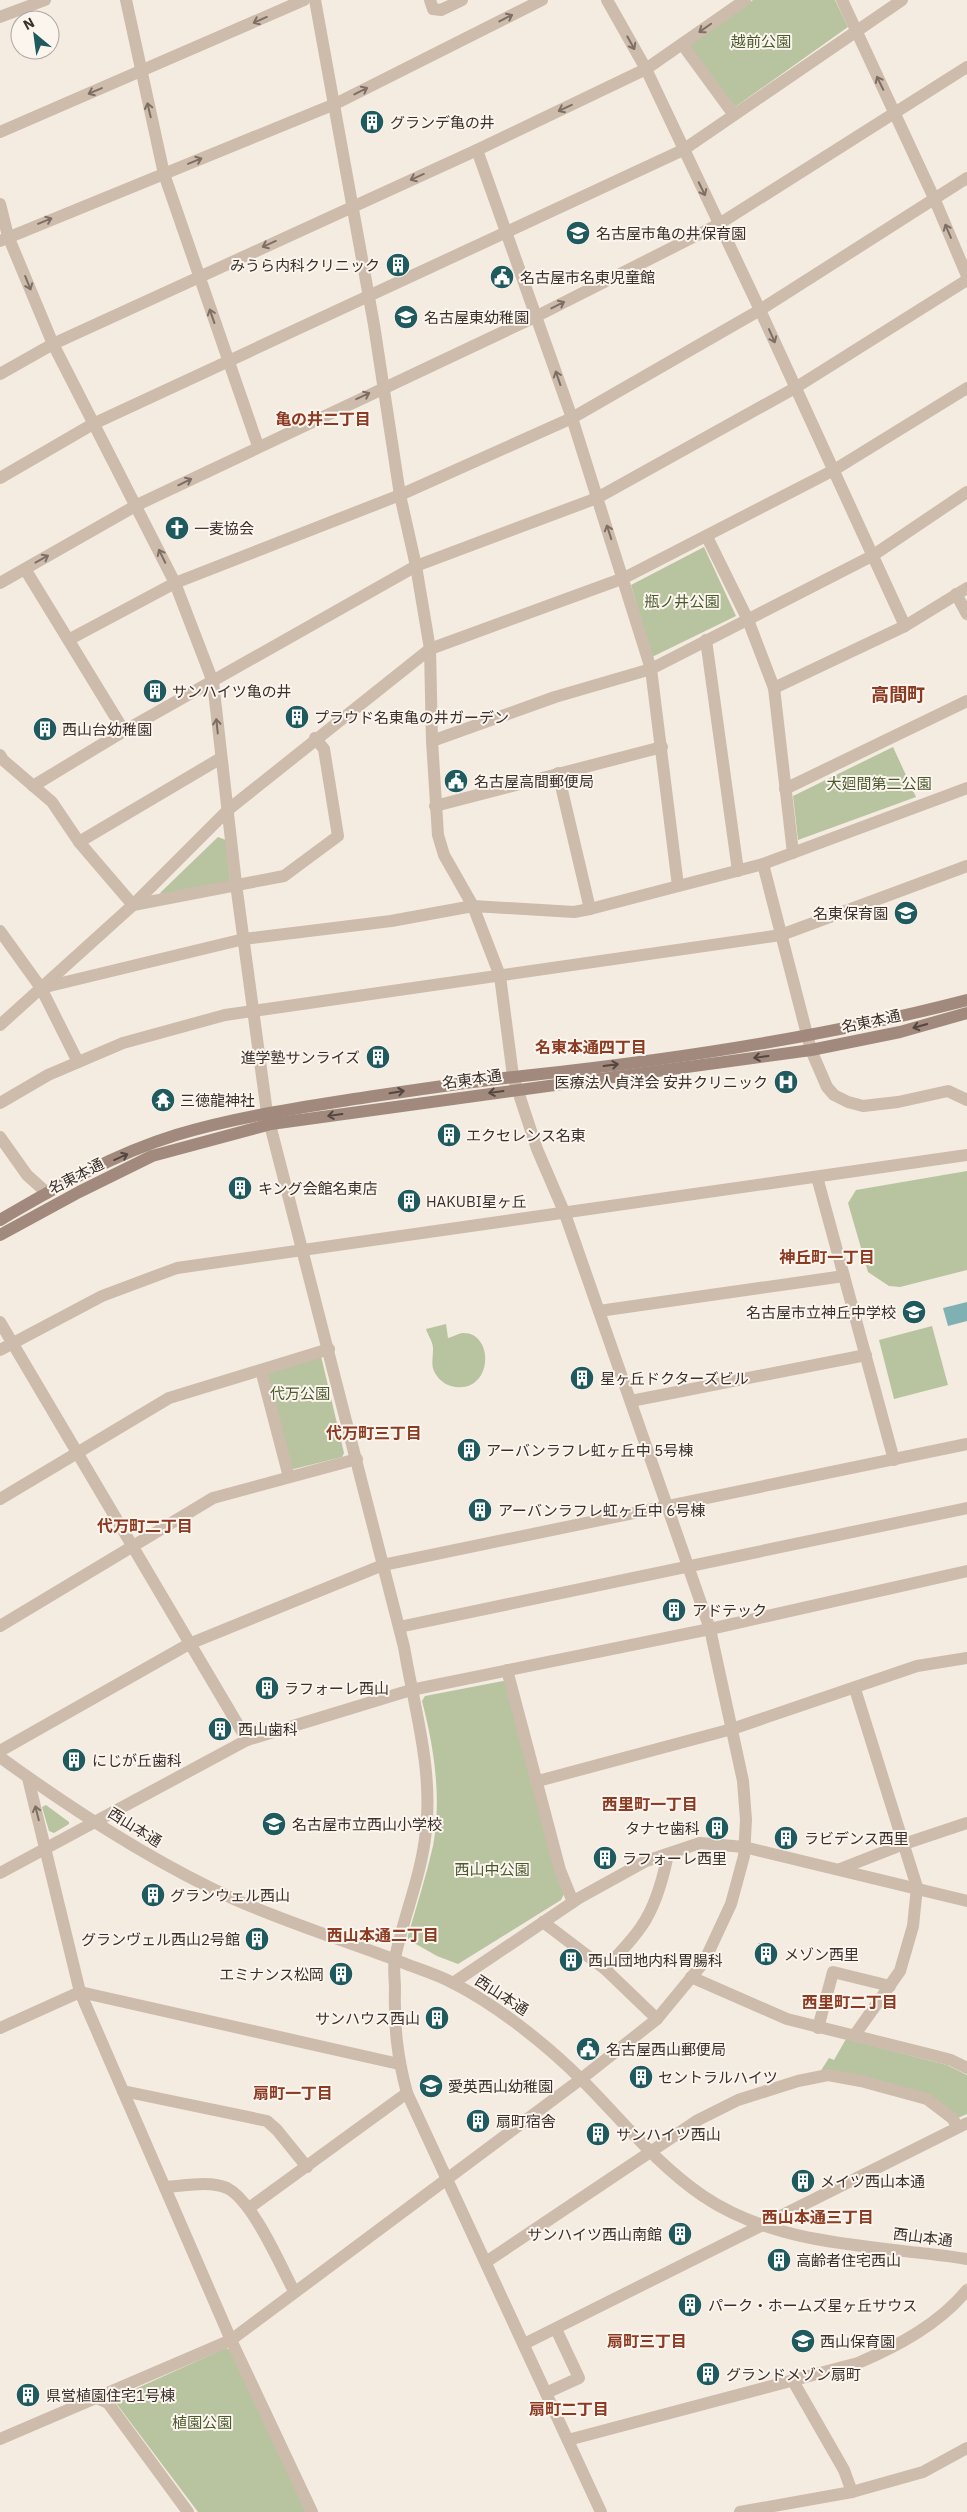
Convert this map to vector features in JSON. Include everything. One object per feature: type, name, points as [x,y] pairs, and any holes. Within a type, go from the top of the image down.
[{"type":"main road","name":"名東本通","points":[[0,1220],[47,1193],[122,1156],[176,1135],[513,1076],[646,1061],[807,1037],[891,1020],[967,1000]]},
{"type":"main road","name":"名東本通","points":[[0,1235],[79,1192],[152,1156],[269,1118],[518,1089],[811,1050],[900,1032],[967,1013]]},
{"type":"street","points":[[0,17],[44,0]]},
{"type":"street","points":[[126,0],[140,72],[164,174],[258,446]]},
{"type":"street","points":[[0,132],[304,0]]},
{"type":"street","points":[[0,2439],[231,2340],[294,2291],[448,2179],[657,2020],[704,1962],[731,1904],[744,1847],[746,1820],[743,1781],[710,1630],[565,1214],[537,1149],[513,1076],[500,976],[473,906],[444,855],[435,806],[430,648],[416,566],[400,494],[384,387],[315,0]]},
{"type":"street","points":[[430,0],[433,9],[441,10],[462,0]]},
{"type":"street","points":[[4,238],[335,104],[542,0]]},
{"type":"street","points":[[607,0],[646,69],[760,310],[905,626]]},
{"type":"street","points":[[0,374],[53,344],[198,276],[477,150],[646,69],[746,0]]},
{"type":"street","points":[[842,0],[934,198],[967,276]]},
{"type":"street","points":[[0,478],[93,424],[368,298],[683,150],[902,0]]},
{"type":"street","points":[[682,44],[734,115]]},
{"type":"street","points":[[0,583],[137,505],[258,446],[537,316],[719,224],[967,67]]},
{"type":"street","points":[[477,150],[572,418],[624,578],[651,669],[678,886]]},
{"type":"street","points":[[70,638],[175,582],[400,494],[572,418],[760,310],[967,178]]},
{"type":"street","points":[[0,204],[4,238],[53,344],[175,582],[213,682],[221,758],[229,809],[236,884],[269,1118],[357,1459],[398,1627],[425,1751],[426,1830],[420,1866],[395,1960],[394,2024],[400,2064],[407,2093],[601,2512]]},
{"type":"street","points":[[33,786],[124,731],[416,566],[597,498],[795,388],[967,280]]},
{"type":"street","points":[[0,1025],[133,905],[229,809],[315,738],[430,648],[624,578],[834,470],[967,388]]},
{"type":"street","points":[[432,741],[555,697],[651,669],[872,556],[967,492]]},
{"type":"street","points":[[707,537],[748,620],[774,688],[792,853]]},
{"type":"street","points":[[25,569],[70,638],[124,731]]},
{"type":"street","points":[[774,688],[905,626],[962,591],[967,614]]},
{"type":"street","points":[[706,640],[738,871]]},
{"type":"street","points":[[785,789],[967,701]]},
{"type":"street","points":[[133,905],[284,876],[338,836],[324,749],[315,738]]},
{"type":"street","points":[[435,806],[662,747]]},
{"type":"street","points":[[0,755],[3,760],[52,802],[79,842],[133,905]]},
{"type":"street","points":[[79,842],[221,758]]},
{"type":"street","points":[[558,774],[590,909]]},
{"type":"street","points":[[41,988],[244,939],[391,921],[473,906],[574,912],[590,909],[763,864],[966,791]]},
{"type":"street","points":[[763,864],[807,1037],[828,1087],[834,1095],[848,1102],[864,1106],[898,1102],[948,1091],[967,1100]]},
{"type":"street","points":[[0,1103],[48,1075],[123,1043],[225,1016],[781,935],[967,866]]},
{"type":"street","points":[[0,931],[41,988],[78,1062]]},
{"type":"street","points":[[0,1137],[28,1175],[47,1193]]},
{"type":"street","points":[[0,1350],[102,1296],[177,1268],[967,1155]]},
{"type":"street","points":[[817,1177],[894,1460]]},
{"type":"street","points":[[599,1311],[844,1276]]},
{"type":"street","points":[[0,1322],[246,1740]]},
{"type":"street","points":[[0,1499],[169,1398],[329,1349]]},
{"type":"street","points":[[630,1401],[866,1355]]},
{"type":"street","points":[[261,1370],[289,1477]]},
{"type":"street","points":[[0,1751],[190,1644],[383,1565],[967,1444]]},
{"type":"street","points":[[0,1626],[213,1498],[357,1459]]},
{"type":"street","points":[[398,1627],[687,1565],[967,1508]]},
{"type":"street","points":[[0,1873],[246,1740],[411,1690],[710,1630],[967,1571]]},
{"type":"street","points":[[538,1781],[732,1728],[855,1689],[917,1666],[967,1658]]},
{"type":"street","points":[[507,1670],[538,1781],[560,1870],[573,1902]]},
{"type":"street","points":[[854,2036],[900,1971],[913,1926],[917,1887],[855,1689]]},
{"type":"street","name":"西山本通","points":[[0,1757],[28,1778],[158,1861],[235,1899],[453,1983],[523,2029],[581,2079],[650,2152],[677,2177],[705,2198],[748,2220],[815,2240],[967,2259]]},
{"type":"street","points":[[28,1778],[47,1849],[80,1992],[231,2340],[312,2512]]},
{"type":"street","points":[[840,1869],[904,1844],[967,1823]]},
{"type":"street","points":[[453,1983],[573,1902],[646,1861],[700,1843],[744,1847],[917,1887],[967,1901]]},
{"type":"street","points":[[605,1969],[641,1927],[656,1898],[668,1854]]},
{"type":"street","points":[[544,1922],[605,1969],[657,2020]]},
{"type":"street","points":[[818,2028],[834,1972],[890,1986]]},
{"type":"street","points":[[691,1977],[787,2019],[938,2056],[967,2068]]},
{"type":"street","points":[[0,2028],[80,1992],[400,2064]]},
{"type":"street","points":[[486,2262],[698,2120],[738,2100],[798,2081],[828,2075],[861,2081],[927,2099],[962,2125],[524,2344]]},
{"type":"street","points":[[123,2091],[266,2121],[277,2130],[307,2167]]},
{"type":"street","points":[[249,2208],[407,2093]]},
{"type":"street","points":[[165,2187],[193,2185],[226,2188],[249,2208],[294,2291]]},
{"type":"street","points":[[568,2440],[858,2363],[879,2354],[937,2319],[955,2304],[967,2290]]},
{"type":"street","points":[[546,2393],[580,2378],[556,2328]]},
{"type":"street","points":[[793,2380],[844,2470],[852,2492]]},
{"type":"street","points":[[98,2398],[108,2403],[188,2512]]},
{"type":"street","points":[[740,2512],[852,2492],[923,2472],[967,2448]]},
{"type":"green space","name":"越前公園","points":[[753,0],[835,0],[848,27],[735,107],[689,45]]},
{"type":"green space","name":"瓶ノ井公園","points":[[704,547],[736,616],[652,657],[631,585]]},
{"type":"green space","name":"大廻間第二公園","points":[[893,747],[916,797],[798,840],[793,796]]},
{"type":"green space","points":[[218,837],[226,840],[230,882],[165,899],[160,893]]},
{"type":"green space","points":[[967,1171],[967,1270],[900,1287],[889,1286],[868,1272],[848,1203],[856,1190]]},
{"type":"green space","points":[[446,1324],[448,1338],[462,1333],[472,1335],[480,1341],[484,1350],[485,1361],[483,1371],[477,1380],[468,1386],[456,1387],[448,1385],[433,1370],[433,1345],[426,1329]]},
{"type":"green space","points":[[932,1326],[948,1385],[894,1399],[879,1340]]},
{"type":"green space","name":"代万公園","points":[[321,1356],[344,1453],[342,1457],[294,1469],[289,1468],[265,1371]]},
{"type":"green space","name":"西山中公園","points":[[503,1681],[508,1683],[564,1894],[561,1900],[458,1964],[437,1956],[407,1939],[424,1881],[436,1828],[437,1791],[433,1754],[422,1701],[425,1696]]},
{"type":"green space","points":[[46,1805],[69,1822],[69,1824],[54,1833],[49,1831],[42,1807]]},
{"type":"green space","points":[[846,2039],[947,2065],[967,2075],[967,2114],[958,2118],[955,2113],[820,2072],[829,2058],[834,2060]]},
{"type":"green space","name":"植園公園","points":[[226,2348],[231,2350],[306,2512],[198,2512],[113,2399]]},
{"type":"water","points":[[967,1302],[967,1321],[948,1326],[943,1308]]},
{"type":"place","name":"グランデ亀の井","points":[[372,122]]},
{"type":"place","name":"名古屋市亀の井保育園","points":[[578,233]]},
{"type":"place","name":"みうら内科クリニック","points":[[398,265]]},
{"type":"place","name":"名古屋市名東児童館","points":[[502,277]]},
{"type":"place","name":"名古屋東幼稚園","points":[[406,317]]},
{"type":"place","name":"一麦協会","points":[[177,528]]},
{"type":"place","name":"サンハイツ亀の井","points":[[155,691]]},
{"type":"place","name":"プラウド名東亀の井ガーデン","points":[[297,717]]},
{"type":"place","name":"西山台幼稚園","points":[[45,729]]},
{"type":"place","name":"名古屋高間郵便局","points":[[456,781]]},
{"type":"place","name":"名東保育園","points":[[906,913]]},
{"type":"place","name":"進学塾サンライズ","points":[[378,1057]]},
{"type":"place","name":"医療法人貞洋会 安井クリニック","points":[[786,1082]]},
{"type":"place","name":"三徳龍神社","points":[[163,1100]]},
{"type":"place","name":"エクセレンス名東","points":[[449,1135]]},
{"type":"place","name":"キング会館名東店","points":[[240,1188]]},
{"type":"place","name":"HAKUBI星ヶ丘","points":[[409,1201]]},
{"type":"place","name":"名古屋市立神丘中学校","points":[[914,1312]]},
{"type":"place","name":"星ヶ丘ドクターズビル","points":[[582,1378]]},
{"type":"place","name":"アーバンラフレ虹ヶ丘中 5号棟","points":[[469,1450]]},
{"type":"place","name":"アーバンラフレ虹ヶ丘中 6号棟","points":[[480,1510]]},
{"type":"place","name":"アドテック","points":[[674,1610]]},
{"type":"place","name":"ラフォーレ西山","points":[[267,1688]]},
{"type":"place","name":"西山歯科","points":[[220,1729]]},
{"type":"place","name":"にじが丘歯科","points":[[74,1760]]},
{"type":"place","name":"名古屋市立西山小学校","points":[[274,1824]]},
{"type":"place","name":"タナセ歯科","points":[[717,1828]]},
{"type":"place","name":"ラビデンス西里","points":[[786,1838]]},
{"type":"place","name":"ラフォーレ西里","points":[[605,1858]]},
{"type":"place","name":"グランウェル西山","points":[[153,1895]]},
{"type":"place","name":"グランヴェル西山2号館","points":[[257,1939]]},
{"type":"place","name":"メゾン西里","points":[[766,1954]]},
{"type":"place","name":"西山団地内科胃腸科","points":[[571,1960]]},
{"type":"place","name":"エミナンス松岡","points":[[341,1974]]},
{"type":"place","name":"サンハウス西山","points":[[437,2018]]},
{"type":"place","name":"名古屋西山郵便局","points":[[588,2049]]},
{"type":"place","name":"セントラルハイツ","points":[[641,2077]]},
{"type":"place","name":"愛英西山幼稚園","points":[[431,2086]]},
{"type":"place","name":"扇町宿舎","points":[[478,2121]]},
{"type":"place","name":"サンハイツ西山","points":[[598,2134]]},
{"type":"place","name":"メイツ西山本通","points":[[803,2181]]},
{"type":"place","name":"サンハイツ西山南館","points":[[680,2234]]},
{"type":"place","name":"高齢者住宅西山","points":[[779,2260]]},
{"type":"place","name":"パーク・ホームズ星ヶ丘サウス","points":[[690,2305]]},
{"type":"place","name":"西山保育園","points":[[803,2341]]},
{"type":"place","name":"グランドメゾン扇町","points":[[708,2374]]},
{"type":"place","name":"県営植園住宅1号棟","points":[[28,2395]]},
{"type":"district","name":"亀の井二丁目","points":[[323,419]]},
{"type":"district","name":"高間町","points":[[898,694]]},
{"type":"district","name":"名東本通四丁目","points":[[591,1047]]},
{"type":"district","name":"神丘町一丁目","points":[[827,1257]]},
{"type":"district","name":"代万町三丁目","points":[[374,1433]]},
{"type":"district","name":"代万町二丁目","points":[[145,1526]]},
{"type":"district","name":"西里町一丁目","points":[[650,1804]]},
{"type":"district","name":"西山本通二丁目","points":[[383,1935]]},
{"type":"district","name":"西里町二丁目","points":[[850,2002]]},
{"type":"district","name":"扇町一丁目","points":[[293,2093]]},
{"type":"district","name":"西山本通三丁目","points":[[818,2217]]},
{"type":"district","name":"扇町三丁目","points":[[647,2341]]},
{"type":"district","name":"扇町二丁目","points":[[569,2409]]}]
